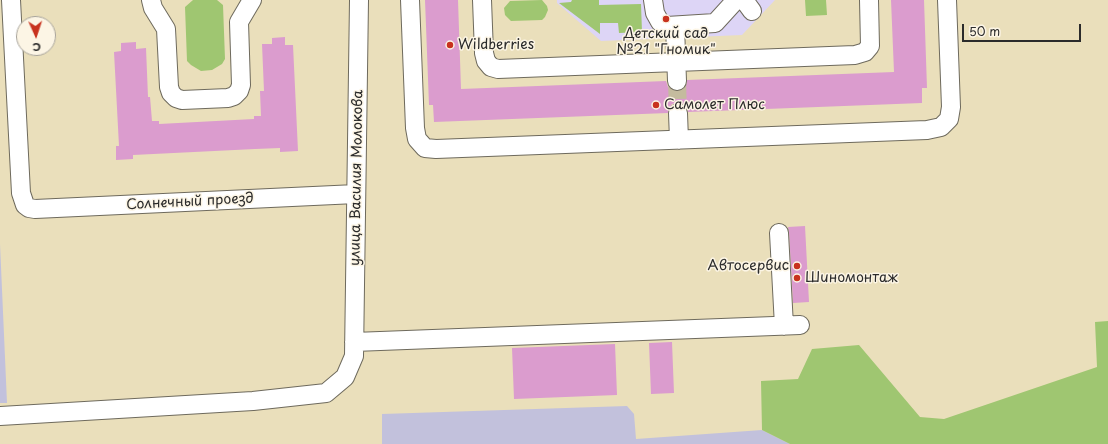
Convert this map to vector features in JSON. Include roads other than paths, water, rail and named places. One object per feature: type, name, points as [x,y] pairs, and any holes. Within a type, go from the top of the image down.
[{"type":"street","name":"Солнечный проезд","points":[[11,0],[21,193],[24,205],[29,208],[35,209],[356,194]]},
{"type":"street","points":[[151,0],[153,8],[166,29],[169,87],[171,93],[176,98],[182,100],[228,98],[234,96],[239,91],[241,85],[239,22],[256,0]]},
{"type":"street","name":"улица Василия Молокова","points":[[354,349],[359,0]]},
{"type":"street","points":[[410,0],[416,139],[425,148],[436,149],[927,130],[940,127],[949,119],[951,107],[947,0]]},
{"type":"street","points":[[482,0],[484,53],[486,61],[491,67],[504,69],[855,55],[865,52],[870,46],[869,0]]},
{"type":"street","points":[[653,0],[655,13],[660,22],[667,26],[715,23],[736,0]]},
{"type":"street","points":[[675,26],[677,81]]},
{"type":"street","points":[[678,113],[679,140]]},
{"type":"street","points":[[0,416],[253,401],[326,393],[345,377],[354,349],[792,325],[779,233]]},
{"type":"tunnel","points":[[677,81],[678,113]]},
{"type":"place","name":"Детский сад №21 \"Гномик\"","points":[[666,19]]},
{"type":"place","name":"Wildberries","points":[[450,45]]},
{"type":"place","name":"Самолет Плюс","points":[[656,105]]},
{"type":"place","name":"Автосервис","points":[[797,266]]},
{"type":"place","name":"Шиномонтаж","points":[[797,278]]}]
